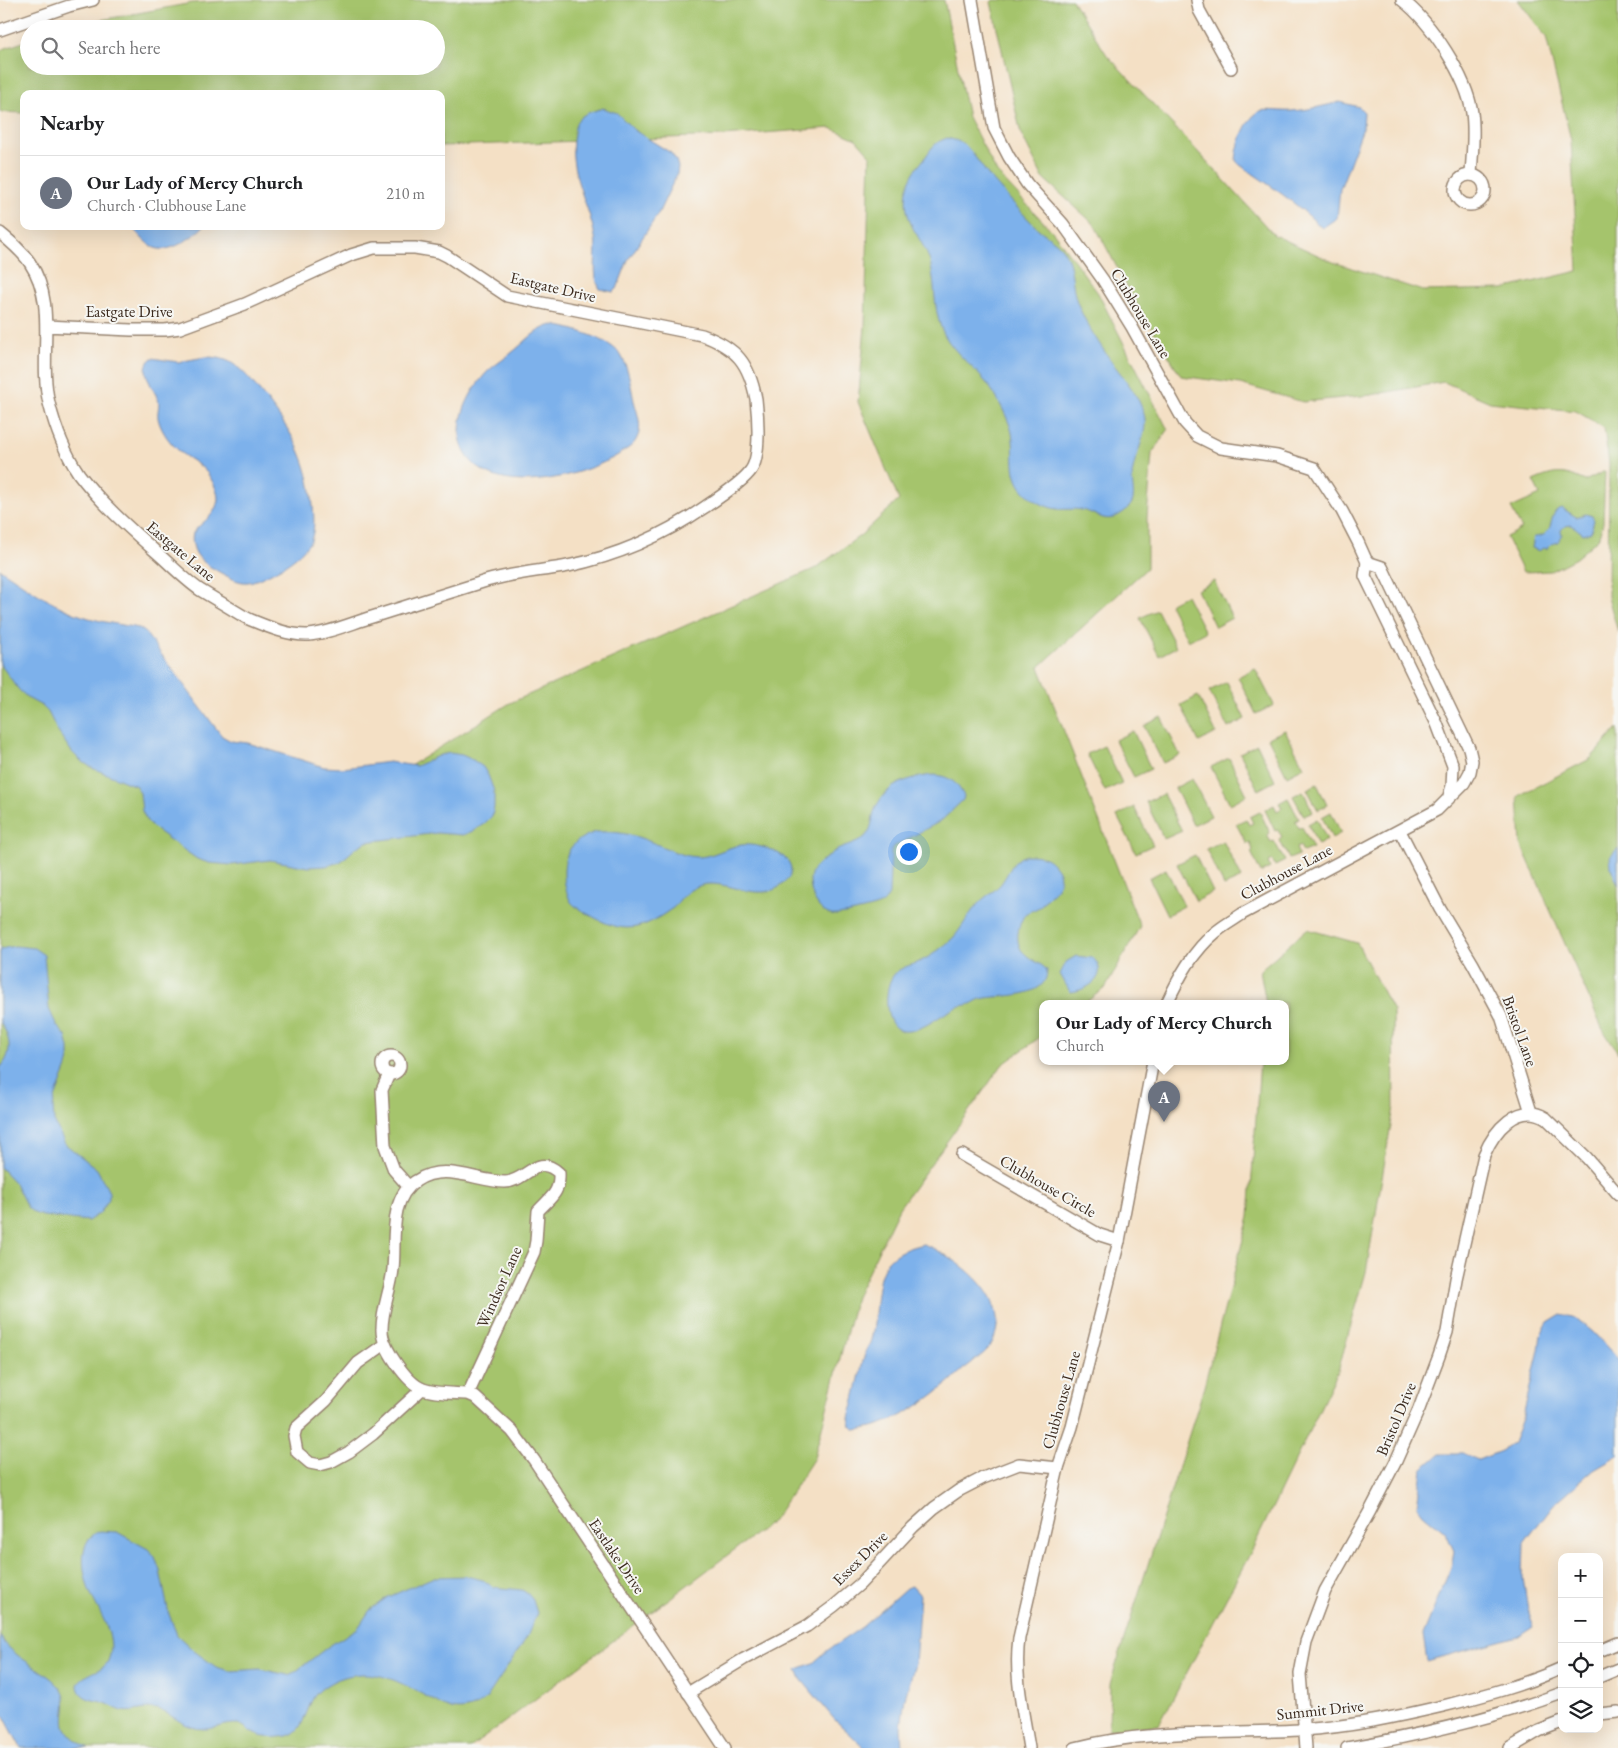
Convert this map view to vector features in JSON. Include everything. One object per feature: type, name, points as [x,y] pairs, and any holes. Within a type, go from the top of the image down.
[{"type":"street","points":[[29,20],[93,0]]},
{"type":"street","name":"Clubhouse Lane","points":[[972,0],[994,128],[1009,157],[1027,184],[1063,224],[1103,280],[1132,326],[1185,423],[1204,441],[1229,451],[1277,456],[1314,468],[1342,512],[1367,562],[1365,576],[1437,724],[1454,766],[1452,786],[1448,799]]},
{"type":"street","points":[[1197,0],[1199,10],[1230,68]]},
{"type":"street","points":[[1402,0],[1430,28],[1442,45],[1465,89],[1472,115],[1471,175]]},
{"type":"street","points":[[0,30],[20,23]]},
{"type":"street","points":[[0,234],[20,250],[38,278],[46,310],[46,326]]},
{"type":"street","name":"Eastgate Drive","points":[[46,326],[131,330],[180,328],[245,304],[351,255],[374,248],[390,246],[439,252],[507,296],[702,335],[724,345],[743,360],[756,399],[758,440],[752,470],[719,498],[689,518],[636,545],[602,557]]},
{"type":"street","name":"Eastgate Lane","points":[[46,326],[45,373],[48,400],[66,450],[79,474],[118,517],[198,589],[249,619],[284,632],[308,635],[495,578],[572,565],[602,557]]},
{"type":"street","name":"Clubhouse Lane","points":[[1168,1000],[1189,962],[1217,931],[1242,914],[1437,810],[1464,784],[1470,772],[1472,761],[1469,748],[1382,567],[1367,562]]},
{"type":"street","name":"Bristol Lane","points":[[1400,831],[1440,909],[1501,1016],[1531,1112]]},
{"type":"street","name":"Clubhouse Lane","points":[[1029,1748],[1017,1675],[1016,1656],[1019,1638],[1058,1468],[1072,1427],[1118,1241],[1153,1065]]},
{"type":"street","points":[[389,1074],[382,1090],[385,1146],[394,1170],[409,1187],[400,1201],[395,1223],[393,1269],[383,1313],[382,1338],[395,1362],[422,1389],[468,1394]]},
{"type":"street","points":[[1531,1112],[1546,1118],[1587,1158],[1618,1194]]},
{"type":"street","name":"Bristol Drive","points":[[1306,1748],[1300,1674],[1306,1642],[1316,1612],[1340,1563],[1396,1461],[1440,1356],[1447,1332],[1454,1300],[1456,1279],[1487,1148],[1502,1127],[1522,1113],[1531,1112]]},
{"type":"street","name":"Clubhouse Circle","points":[[962,1155],[1100,1235],[1118,1241]]},
{"type":"street","name":"Windsor Lane","points":[[409,1187],[416,1181],[438,1173],[453,1172],[505,1182],[515,1180],[536,1166],[545,1165],[552,1167],[559,1173],[558,1190],[538,1211],[534,1252],[468,1394]]},
{"type":"street","points":[[384,1344],[358,1363],[326,1401],[296,1428],[294,1436],[297,1452],[310,1463],[320,1465],[331,1462],[349,1452],[373,1434],[422,1389]]},
{"type":"street","name":"Eastlake Drive","points":[[468,1394],[490,1409],[512,1431],[529,1453],[725,1748]]},
{"type":"street","name":"Essex Drive","points":[[688,1693],[744,1659],[807,1626],[834,1606],[860,1584],[913,1527],[934,1508],[958,1491],[983,1478],[1019,1464],[1058,1468]]},
{"type":"street","points":[[1603,1650],[1618,1643]]},
{"type":"street","name":"Summit Drive","points":[[1075,1748],[1123,1740],[1173,1735],[1304,1730],[1394,1718],[1473,1698],[1558,1669]]},
{"type":"street","points":[[1603,1676],[1618,1669]]},
{"type":"street","points":[[1347,1748],[1473,1722],[1558,1694]]},
{"type":"street","points":[[1603,1714],[1618,1712]]},
{"type":"street","points":[[1510,1748],[1539,1731],[1558,1724]]},
{"type":"green space","points":[[241,0],[944,0],[968,117],[997,173],[1053,232],[1098,293],[1168,430],[1152,453],[1147,517],[1147,568],[1039,667],[1140,926],[1106,987],[1089,1000],[1039,1000],[1039,1038],[1002,1065],[899,1208],[856,1297],[814,1458],[773,1521],[470,1748],[61,1748],[0,1661],[0,594],[121,753],[380,785],[510,703],[816,568],[861,535],[899,500],[858,402],[865,327],[870,155],[856,139],[831,128],[723,136],[445,146],[445,90],[20,90],[20,113],[0,112],[0,50],[20,43],[20,75],[445,75],[445,20],[101,20],[192,3]]},
{"type":"green space","points":[[993,0],[1072,0],[1107,55],[1274,235],[1333,262],[1423,291],[1503,289],[1578,271],[1571,140],[1546,37],[1518,0],[1618,0],[1618,632],[1608,597],[1609,463],[1604,428],[1576,411],[1490,402],[1444,382],[1371,395],[1303,402],[1240,384],[1181,376],[1132,296],[1094,224],[1043,178],[1021,134],[991,2]]},
{"type":"green space","points":[[1605,471],[1603,523],[1598,539],[1576,558],[1551,571],[1523,572],[1506,537],[1522,529],[1511,508],[1540,495],[1533,481],[1554,474],[1565,474],[1585,481]]},
{"type":"green space","points":[[1214,581],[1232,618],[1215,627],[1197,590]]},
{"type":"green space","points":[[1186,595],[1205,632],[1188,641],[1169,604]]},
{"type":"green space","points":[[1157,610],[1176,647],[1159,656],[1140,618]]},
{"type":"green space","points":[[1255,668],[1274,705],[1256,714],[1238,677]]},
{"type":"green space","points":[[1227,682],[1245,719],[1228,728],[1209,691]]},
{"type":"green space","points":[[1198,696],[1216,733],[1199,742],[1181,705]]},
{"type":"green space","points":[[1161,717],[1180,755],[1163,763],[1144,726]]},
{"type":"green space","points":[[1618,728],[1618,1053],[1602,1028],[1521,844],[1518,796],[1590,759]]},
{"type":"green space","points":[[1285,730],[1304,767],[1287,776],[1268,738]]},
{"type":"green space","points":[[1133,731],[1151,769],[1134,777],[1115,740]]},
{"type":"green space","points":[[1257,744],[1275,781],[1258,790],[1240,753]]},
{"type":"green space","points":[[1104,746],[1122,783],[1105,791],[1087,754]]},
{"type":"green space","points":[[1229,758],[1247,795],[1230,804],[1211,767]]},
{"type":"green space","points":[[1192,779],[1211,816],[1193,825],[1175,788]]},
{"type":"green space","points":[[1317,784],[1327,805],[1318,810],[1307,789]]},
{"type":"green space","points":[[1303,791],[1313,812],[1304,816],[1293,796]]},
{"type":"green space","points":[[1163,794],[1182,831],[1164,839],[1146,802]]},
{"type":"green space","points":[[1288,798],[1299,819],[1295,821],[1299,828],[1302,827],[1313,848],[1303,852],[1300,846],[1296,848],[1299,855],[1289,859],[1279,839],[1282,837],[1278,830],[1275,831],[1265,810],[1274,805],[1277,811],[1282,808],[1279,803]]},
{"type":"green space","points":[[1134,807],[1153,845],[1136,853],[1117,816]]},
{"type":"green space","points":[[1260,812],[1270,833],[1267,835],[1271,842],[1274,841],[1285,861],[1275,866],[1272,860],[1268,862],[1270,868],[1261,873],[1251,852],[1253,850],[1250,843],[1247,844],[1236,824],[1246,819],[1249,825],[1253,823],[1250,817]]},
{"type":"green space","points":[[1331,812],[1341,833],[1332,838],[1322,817]]},
{"type":"green space","points":[[1317,819],[1327,840],[1318,845],[1308,824]]},
{"type":"green space","points":[[1223,841],[1242,878],[1224,886],[1206,849]]},
{"type":"green space","points":[[1195,855],[1213,892],[1196,901],[1177,864]]},
{"type":"green space","points":[[1166,869],[1184,906],[1167,915],[1149,878]]},
{"type":"green space","points":[[1307,929],[1357,943],[1393,1011],[1394,1107],[1366,1272],[1338,1371],[1253,1548],[1159,1725],[1109,1730],[1110,1684],[1201,1397],[1249,1217],[1260,1065],[1289,1065],[1289,1000],[1265,1000],[1260,970]]},
{"type":"water","points":[[1340,102],[1359,107],[1364,112],[1363,128],[1340,189],[1337,218],[1322,228],[1292,202],[1236,161],[1240,140],[1246,126],[1260,111],[1316,108]]},
{"type":"water","points":[[603,108],[617,113],[634,130],[671,153],[678,167],[677,174],[658,214],[628,260],[617,289],[613,292],[600,289],[597,283],[595,237],[573,161],[576,123],[587,113]]},
{"type":"water","points":[[947,138],[965,145],[1017,208],[1064,251],[1071,270],[1077,302],[1085,319],[1142,407],[1145,427],[1132,474],[1132,503],[1121,514],[1113,518],[1103,518],[1083,510],[1048,507],[1039,503],[1024,491],[1016,476],[1012,434],[1002,408],[988,385],[953,348],[941,328],[938,319],[930,261],[912,226],[906,199],[907,190],[914,172],[934,146]]},
{"type":"water","points":[[134,230],[199,230],[187,240],[164,249],[157,249],[145,242]]},
{"type":"water","points":[[552,325],[591,335],[610,345],[622,357],[628,373],[639,420],[639,434],[632,446],[618,455],[573,474],[556,478],[521,481],[491,475],[476,465],[466,454],[461,441],[460,426],[469,397],[488,371],[536,332]]},
{"type":"water","points":[[205,357],[221,359],[235,365],[262,394],[282,420],[297,446],[303,459],[311,488],[314,519],[311,540],[301,553],[285,565],[249,582],[229,577],[212,568],[197,555],[192,540],[193,533],[215,509],[218,501],[217,491],[204,469],[179,451],[164,433],[158,418],[158,399],[146,372],[148,362],[152,358],[178,362]]},
{"type":"water","points":[[1562,508],[1576,517],[1586,514],[1592,516],[1594,520],[1591,532],[1583,534],[1572,525],[1565,526],[1561,530],[1562,535],[1559,540],[1551,544],[1547,549],[1543,548],[1539,551],[1532,548],[1534,537],[1546,533],[1554,513]]},
{"type":"water","points":[[0,569],[64,609],[82,616],[139,628],[144,631],[222,736],[231,741],[248,743],[324,767],[343,768],[389,762],[416,766],[440,755],[450,753],[462,755],[483,767],[488,775],[494,791],[492,816],[484,824],[463,835],[437,833],[366,842],[357,847],[340,862],[326,866],[308,867],[270,860],[232,865],[209,863],[197,859],[156,830],[147,821],[142,811],[140,793],[136,786],[92,768],[80,760],[58,732],[48,712],[19,690],[0,664]]},
{"type":"water","points":[[933,775],[948,778],[955,783],[964,796],[963,800],[941,821],[894,846],[891,851],[889,894],[886,900],[882,904],[848,914],[831,915],[820,908],[813,897],[810,880],[814,869],[819,863],[839,849],[865,837],[870,830],[876,807],[886,792],[907,780]]},
{"type":"water","points":[[596,832],[631,835],[679,853],[697,857],[703,857],[741,845],[763,847],[785,858],[789,863],[791,873],[785,882],[777,888],[768,891],[758,892],[718,885],[702,885],[688,892],[673,908],[651,922],[628,928],[613,926],[578,908],[571,902],[564,880],[566,858],[571,848],[578,841]]},
{"type":"water","points":[[1618,848],[1618,885],[1611,868],[1610,857]]},
{"type":"water","points":[[1026,855],[1045,858],[1054,865],[1060,875],[1059,883],[1054,891],[1040,906],[1025,914],[1020,923],[1018,934],[1021,950],[1047,970],[1045,980],[1032,991],[981,999],[958,1007],[915,1030],[901,1031],[896,1028],[891,1023],[887,1009],[888,988],[894,975],[902,968],[928,957],[952,939],[979,902],[1000,885],[1017,860]]},
{"type":"water","points":[[15,946],[34,948],[44,955],[49,1009],[57,1026],[66,1036],[69,1048],[67,1067],[53,1107],[54,1121],[65,1144],[97,1169],[109,1192],[109,1199],[100,1213],[88,1221],[43,1216],[34,1213],[27,1207],[15,1183],[0,1167],[0,1068],[7,1057],[9,1045],[4,1028],[0,1022],[0,949]]},
{"type":"water","points":[[1076,956],[1093,958],[1098,965],[1099,971],[1095,981],[1089,986],[1070,992],[1060,974],[1066,962]]},
{"type":"water","points":[[923,1244],[953,1260],[981,1284],[991,1299],[997,1315],[996,1331],[989,1348],[982,1355],[926,1400],[892,1420],[880,1425],[855,1430],[851,1426],[849,1418],[864,1357],[874,1327],[878,1287],[883,1268],[888,1261],[904,1250]]},
{"type":"water","points":[[1561,1314],[1576,1318],[1594,1333],[1618,1359],[1618,1455],[1594,1469],[1553,1505],[1524,1543],[1523,1578],[1528,1610],[1534,1627],[1522,1635],[1427,1661],[1423,1635],[1451,1567],[1454,1551],[1446,1533],[1423,1514],[1417,1506],[1422,1469],[1440,1454],[1464,1454],[1478,1460],[1501,1451],[1513,1443],[1523,1416],[1541,1334],[1548,1322]]},
{"type":"water","points":[[100,1531],[117,1532],[148,1549],[155,1557],[160,1571],[169,1614],[177,1635],[194,1651],[216,1667],[230,1671],[260,1669],[288,1675],[295,1672],[329,1646],[358,1628],[370,1610],[386,1598],[434,1577],[466,1576],[483,1580],[493,1587],[522,1590],[533,1600],[537,1613],[527,1637],[486,1699],[470,1708],[461,1710],[451,1709],[391,1679],[382,1676],[358,1674],[338,1679],[321,1689],[313,1699],[298,1729],[293,1734],[287,1736],[264,1737],[238,1724],[208,1729],[192,1727],[160,1710],[122,1711],[105,1703],[87,1698],[79,1690],[78,1685],[80,1681],[105,1665],[111,1651],[109,1632],[88,1587],[83,1563],[88,1540]]},
{"type":"water","points":[[912,1586],[920,1595],[915,1664],[905,1698],[901,1727],[902,1748],[865,1748],[834,1719],[801,1679],[797,1669],[813,1663],[828,1650],[862,1627],[906,1588]]},
{"type":"water","points":[[0,1636],[12,1651],[59,1686],[65,1698],[64,1720],[67,1730],[74,1738],[88,1748],[21,1748],[0,1709]]},
{"type":"place","name":"Our Lady of Mercy Church","points":[[1164,1122]]}]
